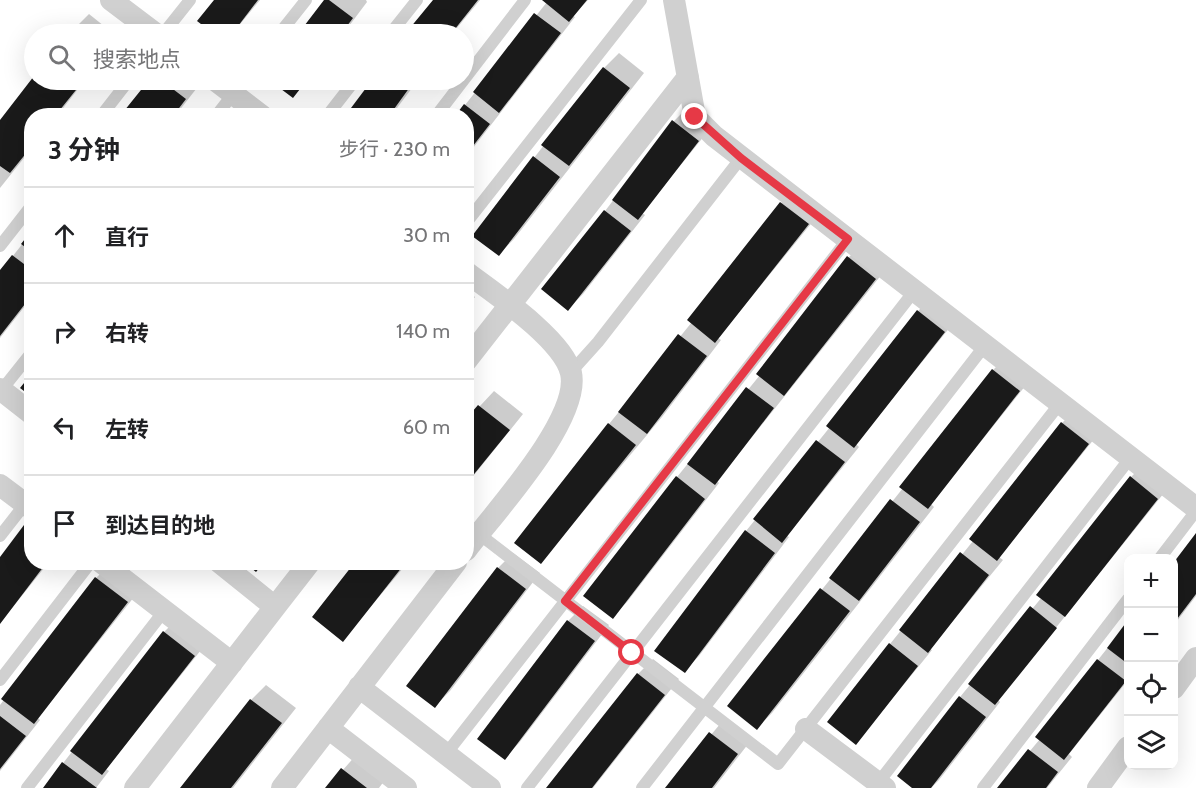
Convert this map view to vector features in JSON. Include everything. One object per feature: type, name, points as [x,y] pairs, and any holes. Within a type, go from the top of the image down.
[{"type":"street","points":[[111,0],[143,24]]},
{"type":"street","points":[[674,0],[695,117],[741,158],[1061,402],[1196,510]]},
{"type":"street","points":[[474,350],[688,77]]},
{"type":"street","points":[[240,90],[255,108]]},
{"type":"street","points":[[474,278],[553,343],[571,372],[570,402],[545,448],[474,541]]},
{"type":"street","points":[[1,390],[24,408]]},
{"type":"street","points":[[0,485],[24,504]]},
{"type":"street","points":[[112,570],[232,663]]},
{"type":"street","points":[[229,570],[275,607]]},
{"type":"street","points":[[135,788],[304,570]]},
{"type":"street","points":[[282,788],[450,570]]},
{"type":"street","points":[[1178,681],[1196,658]]},
{"type":"street","points":[[360,687],[490,788]]},
{"type":"street","points":[[328,728],[406,788]]},
{"type":"street","points":[[806,729],[882,785]]},
{"type":"street","points":[[1098,788],[1124,752]]},
{"type":"lane","points":[[171,24],[190,0]]},
{"type":"lane","points":[[287,24],[306,0]]},
{"type":"lane","points":[[398,24],[417,0]]},
{"type":"lane","points":[[474,66],[525,0]]},
{"type":"lane","points":[[474,213],[641,0]]},
{"type":"lane","points":[[107,108],[121,90]]},
{"type":"lane","points":[[222,108],[236,90]]},
{"type":"lane","points":[[333,108],[347,90]]},
{"type":"lane","points":[[442,108],[456,90]]},
{"type":"lane","points":[[571,372],[598,342],[741,158]]},
{"type":"lane","points":[[0,246],[24,215]]},
{"type":"lane","points":[[446,754],[848,239]]},
{"type":"lane","points":[[527,788],[915,290]]},
{"type":"lane","points":[[642,788],[986,344]]},
{"type":"lane","points":[[1,390],[24,362]]},
{"type":"lane","points":[[474,543],[565,601],[778,764],[1061,402]]},
{"type":"lane","points":[[882,785],[1131,457]]},
{"type":"lane","points":[[1163,554],[1196,510]]},
{"type":"lane","points":[[0,536],[24,511]]},
{"type":"lane","points":[[0,680],[85,570]]},
{"type":"lane","points":[[983,788],[1124,604]]},
{"type":"lane","points":[[27,788],[164,610]]},
{"type":"building","points":[[214,0],[258,0],[240,24],[201,24],[197,21]]},
{"type":"building","points":[[324,0],[329,0],[353,18],[348,24],[306,24]]},
{"type":"building","points":[[433,0],[478,0],[459,24],[413,24]]},
{"type":"building","points":[[542,0],[587,0],[569,22]]},
{"type":"building","points":[[534,13],[561,33],[499,113],[473,92]]},
{"type":"building","points":[[603,67],[630,88],[569,166],[541,145]]},
{"type":"building","points":[[24,89],[76,90],[61,108],[24,108],[24,156],[10,173],[0,166],[0,120]]},
{"type":"building","points":[[141,90],[174,90],[186,99],[179,108],[126,108]]},
{"type":"building","points":[[282,90],[299,90],[293,98]]},
{"type":"building","points":[[364,90],[408,90],[395,108],[351,108]]},
{"type":"building","points":[[474,112],[490,124],[474,145]]},
{"type":"building","points":[[672,120],[699,141],[638,220],[612,200]]},
{"type":"building","points":[[533,156],[560,177],[499,256],[474,237],[474,233]]},
{"type":"building","points":[[780,202],[809,224],[715,343],[687,320]]},
{"type":"building","points":[[604,210],[631,231],[568,311],[541,289]]},
{"type":"building","points":[[12,255],[24,264],[24,305],[0,336],[0,270]]},
{"type":"building","points":[[847,256],[876,279],[784,396],[756,374]]},
{"type":"building","points":[[917,310],[945,332],[854,448],[826,426]]},
{"type":"building","points":[[678,334],[707,356],[647,434],[618,412]]},
{"type":"building","points":[[992,369],[1020,391],[928,509],[899,487]]},
{"type":"building","points":[[746,387],[774,408],[715,485],[687,464]]},
{"type":"building","points":[[478,405],[510,430],[474,474],[474,410]]},
{"type":"building","points":[[1061,422],[1089,444],[997,561],[969,539]]},
{"type":"building","points":[[608,423],[636,445],[541,564],[514,543]]},
{"type":"building","points":[[816,440],[845,462],[782,543],[753,519]]},
{"type":"building","points":[[676,476],[705,499],[613,619],[583,596]]},
{"type":"building","points":[[1130,476],[1158,499],[1065,617],[1036,595]]},
{"type":"building","points":[[890,499],[920,522],[859,601],[829,578]]},
{"type":"building","points":[[24,525],[24,570],[41,570],[0,624],[0,557]]},
{"type":"building","points":[[745,530],[775,553],[685,673],[654,651]]},
{"type":"building","points":[[1196,533],[1196,594],[1178,618],[1178,608],[1178,557]]},
{"type":"building","points":[[960,552],[989,575],[928,653],[899,630]]},
{"type":"building","points":[[497,567],[526,589],[435,708],[406,686]]},
{"type":"building","points":[[349,570],[400,570],[343,642],[312,617]]},
{"type":"building","points":[[95,577],[128,602],[34,724],[1,699]]},
{"type":"building","points":[[820,588],[850,611],[757,730],[727,706]]},
{"type":"building","points":[[1030,606],[1057,628],[995,705],[968,684]]},
{"type":"building","points":[[567,620],[595,641],[505,760],[477,739]]},
{"type":"building","points":[[1124,625],[1124,661],[1107,648]]},
{"type":"building","points":[[163,631],[195,656],[102,775],[70,751]]},
{"type":"building","points":[[889,643],[918,666],[856,745],[827,722]]},
{"type":"building","points":[[1097,659],[1124,679],[1124,684],[1064,760],[1035,737]]},
{"type":"building","points":[[637,673],[665,695],[592,788],[546,788]]},
{"type":"building","points":[[959,696],[986,717],[931,788],[912,788],[897,776]]},
{"type":"building","points":[[250,699],[282,723],[231,788],[180,788]]},
{"type":"building","points":[[0,716],[26,736],[0,769]]},
{"type":"building","points":[[709,732],[738,754],[712,788],[665,788]]},
{"type":"building","points":[[1028,749],[1058,772],[1046,788],[997,788]]},
{"type":"building","points":[[62,762],[97,788],[43,788]]},
{"type":"building","points":[[341,768],[367,788],[325,788]]},
{"type":"route","points":[[632,653],[565,601],[848,239],[741,158],[695,117]]}]
